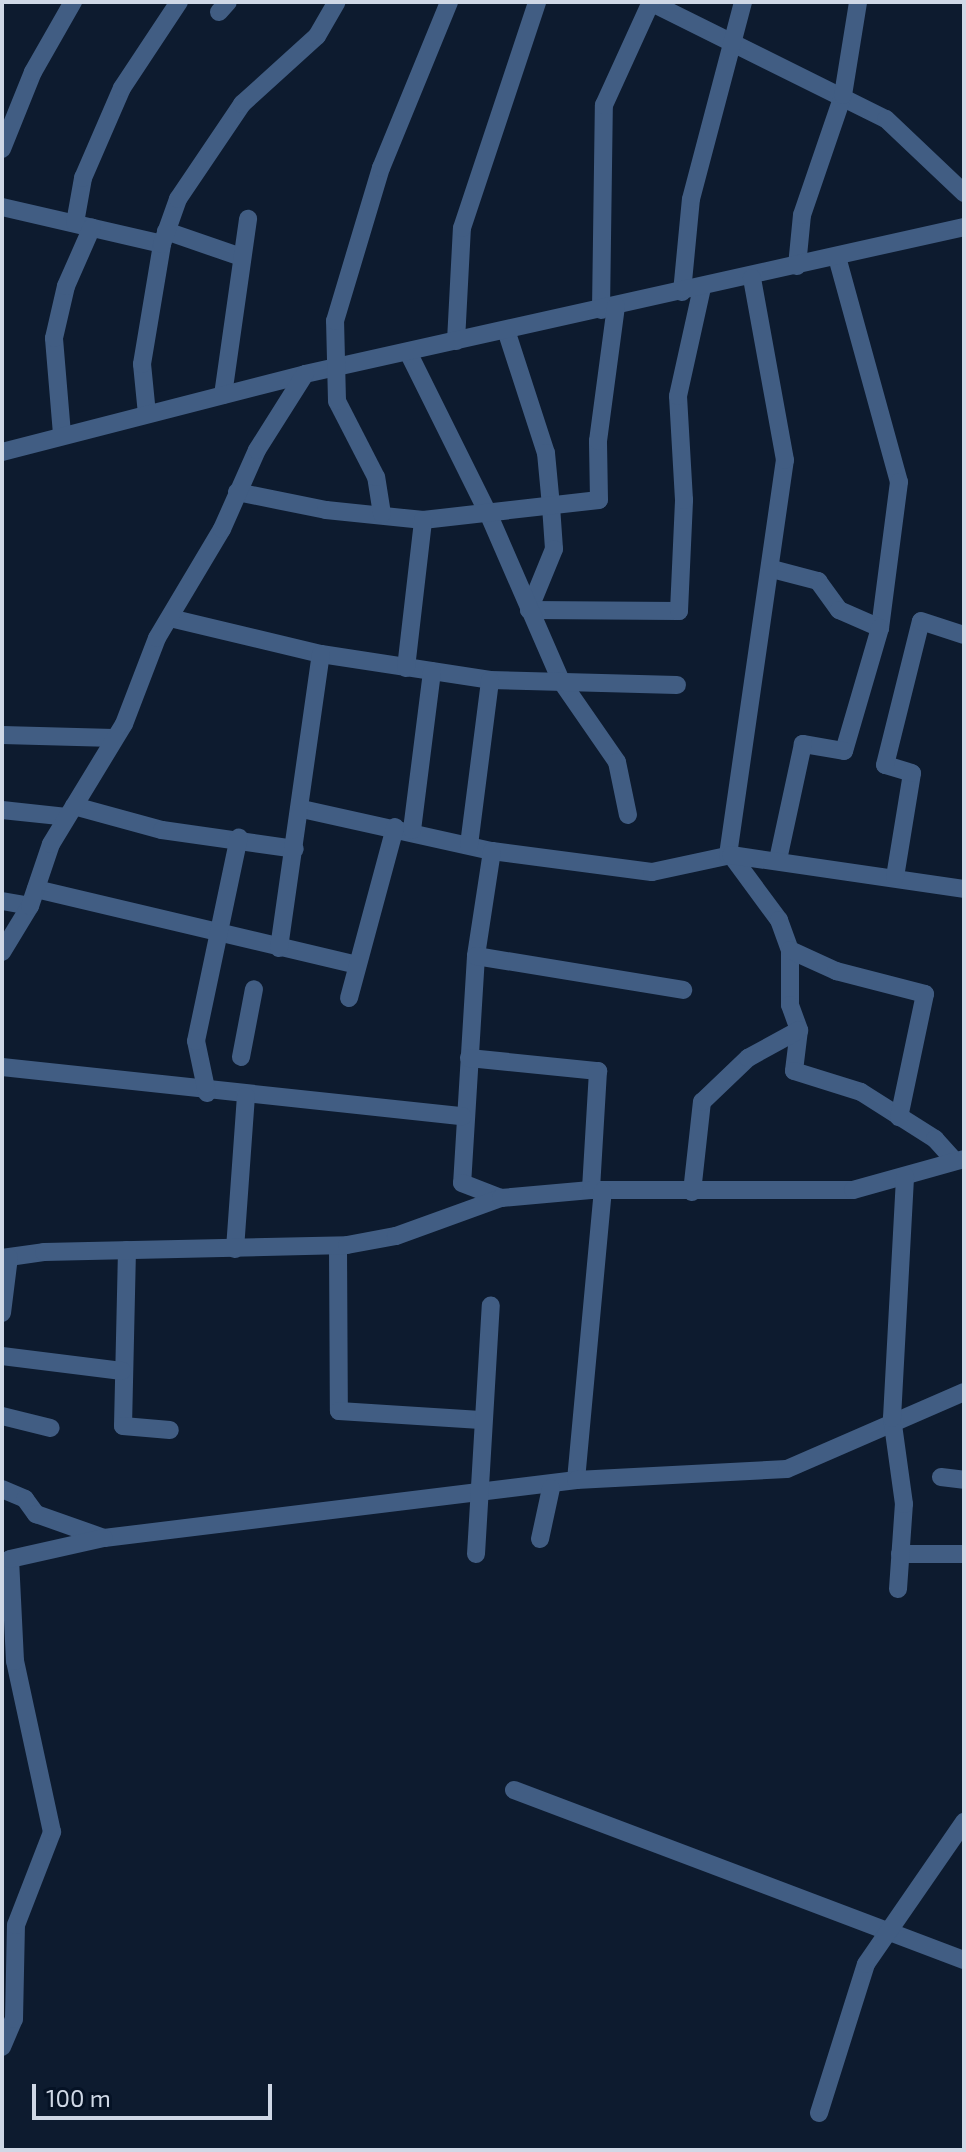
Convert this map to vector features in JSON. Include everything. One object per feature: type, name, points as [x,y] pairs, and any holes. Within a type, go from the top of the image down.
[{"type":"street","points":[[2,149],[33,72],[73,2]]},
{"type":"street","points":[[62,434],[54,338],[84,225],[83,178],[122,88],[179,2]]},
{"type":"street","points":[[147,414],[142,364],[164,238],[191,177],[242,104],[317,36],[337,2]]},
{"type":"street","points":[[382,514],[376,477],[337,401],[335,321],[344,277],[449,2]]},
{"type":"street","points":[[456,341],[462,228],[537,2]]},
{"type":"street","points":[[237,492],[423,520],[599,500],[598,441],[609,308],[604,105],[651,2],[735,46],[843,95],[901,130],[964,193]]},
{"type":"street","points":[[682,292],[694,184],[714,93],[735,46],[743,2]]},
{"type":"street","points":[[797,266],[813,172],[843,95],[858,2]]},
{"type":"street","points":[[2,207],[164,238],[241,257]]},
{"type":"street","points":[[223,395],[248,219]]},
{"type":"street","points":[[2,452],[62,434],[305,374],[338,370],[456,341],[752,278],[964,227]]},
{"type":"street","points":[[778,860],[803,744],[844,751],[880,628],[899,482],[837,257]]},
{"type":"street","points":[[752,278],[785,460],[730,855],[779,920],[790,950],[790,1005],[799,1030],[794,1071],[861,1092],[959,1160]]},
{"type":"street","points":[[529,610],[679,611],[684,500],[678,396],[702,288]]},
{"type":"street","points":[[506,330],[546,453],[551,506],[554,549],[529,610]]},
{"type":"street","points":[[408,352],[488,513],[561,681],[617,762],[628,815]]},
{"type":"street","points":[[2,952],[33,897],[70,812],[114,738],[170,618],[305,374]]},
{"type":"street","points":[[406,668],[423,520]]},
{"type":"street","points":[[772,569],[818,581],[839,610],[880,628]]},
{"type":"street","points":[[170,618],[321,654],[490,680],[677,685]]},
{"type":"street","points":[[895,877],[912,773],[885,765],[921,621],[964,635]]},
{"type":"street","points":[[279,948],[302,809],[321,654]]},
{"type":"street","points":[[349,998],[354,964],[404,828],[432,671]]},
{"type":"street","points":[[469,845],[490,680]]},
{"type":"street","points":[[2,735],[114,738]]},
{"type":"street","points":[[302,809],[404,828],[492,851],[652,872],[730,855],[964,889]]},
{"type":"street","points":[[2,810],[70,812],[162,830],[239,837],[295,849]]},
{"type":"street","points":[[207,1093],[196,1041],[239,837]]},
{"type":"street","points":[[492,851],[476,956],[462,1116],[462,1183],[501,1198]]},
{"type":"street","points":[[2,901],[33,897],[354,964]]},
{"type":"street","points":[[790,950],[836,971],[925,994],[899,1117]]},
{"type":"street","points":[[476,956],[683,990]]},
{"type":"street","points":[[241,1057],[254,989]]},
{"type":"street","points":[[692,1192],[702,1102],[748,1058],[799,1030]]},
{"type":"street","points":[[469,1058],[598,1071],[597,1190],[576,1480]]},
{"type":"street","points":[[2,1067],[207,1093],[462,1116]]},
{"type":"street","points":[[235,1249],[246,1096]]},
{"type":"street","points":[[2,1313],[6,1258],[127,1250],[338,1246],[396,1236],[501,1198],[597,1190],[853,1190],[959,1160]]},
{"type":"street","points":[[898,1589],[904,1504],[892,1418],[905,1176]]},
{"type":"street","points":[[338,1246],[339,1411],[481,1420]]},
{"type":"street","points":[[127,1250],[123,1426],[170,1430]]},
{"type":"street","points":[[476,1554],[484,1492],[481,1420],[491,1305]]},
{"type":"street","points":[[2,1356],[122,1371]]},
{"type":"street","points":[[2,2047],[14,2019],[16,1925],[52,1832],[15,1661],[10,1559],[104,1538],[484,1492],[551,1488],[576,1480],[787,1469],[811,1463],[892,1418],[964,1392]]},
{"type":"street","points":[[925,1407],[964,1408]]},
{"type":"street","points":[[2,1416],[51,1428]]},
{"type":"street","points":[[941,1477],[964,1480]]},
{"type":"street","points":[[540,1539],[551,1488]]},
{"type":"street","points":[[2,1489],[25,1499],[36,1514],[104,1538]]},
{"type":"street","points":[[900,1554],[964,1554]]},
{"type":"street","points":[[514,1790],[964,1960]]},
{"type":"street","points":[[819,2113],[866,1964],[964,1822]]}]
